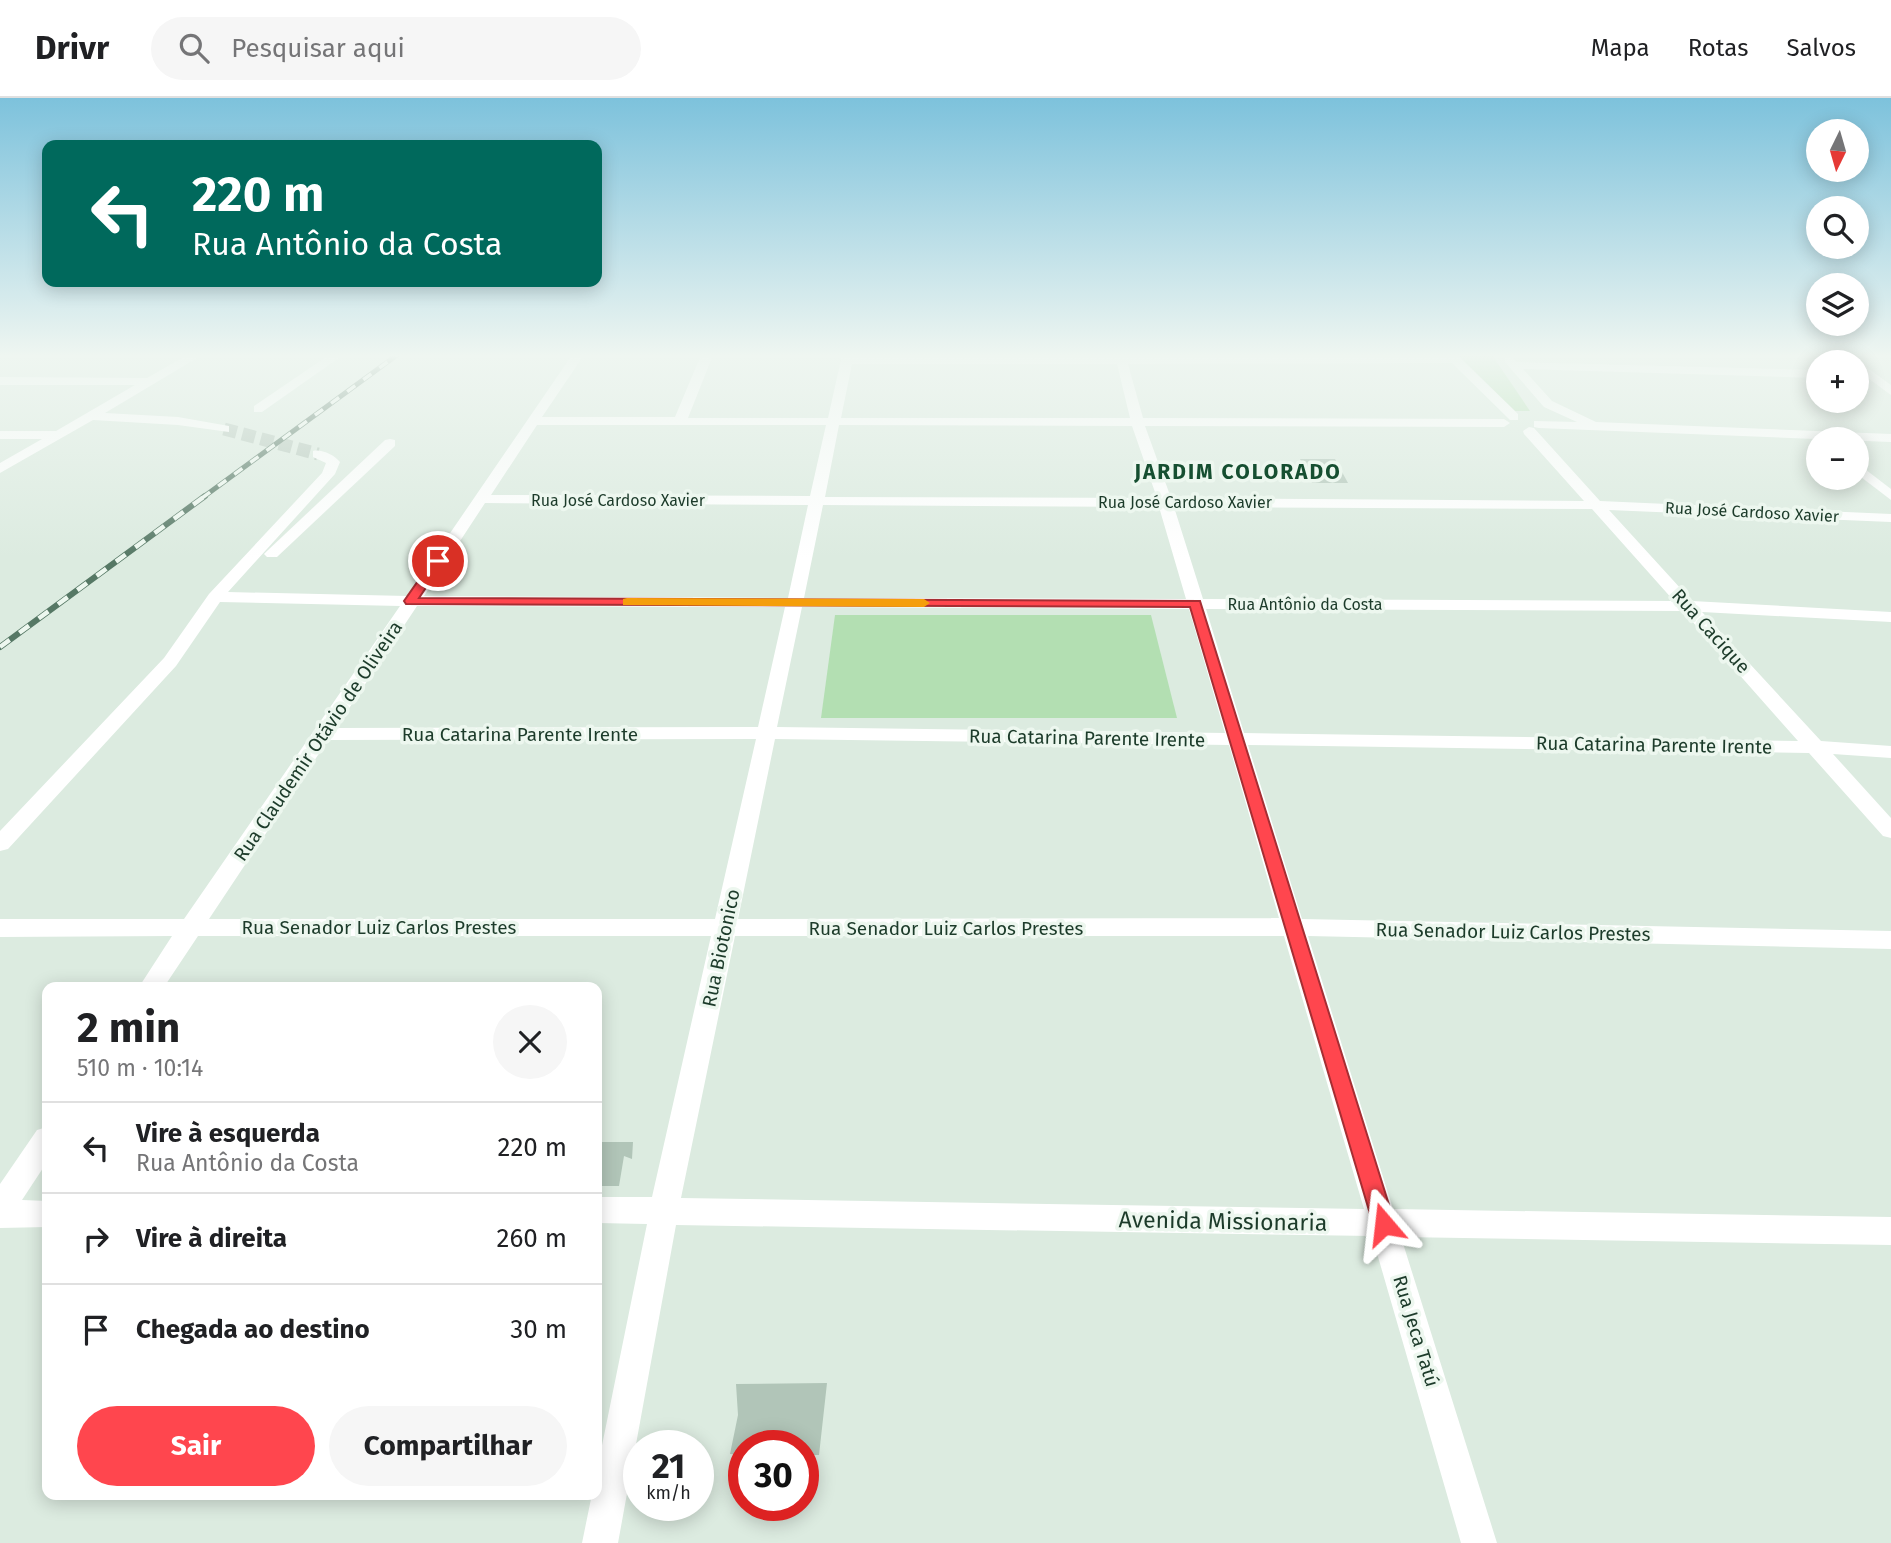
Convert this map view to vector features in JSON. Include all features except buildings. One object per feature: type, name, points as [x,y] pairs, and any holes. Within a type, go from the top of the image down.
[{"type":"street","points":[[0,469],[80,422]]},
{"type":"street","points":[[186,422],[225,429]]},
{"type":"street","name":"Rua Claudemir Otávio de Oliveira","points":[[154,982],[325,734],[531,422]]},
{"type":"street","name":"Rua Biotonico","points":[[600,1543],[664,1210],[815,500],[834,422]]},
{"type":"street","name":"Rua Jeca Tatú","points":[[1137,422],[1165,502],[1479,1543]]},
{"type":"street","points":[[1521,422],[1806,437]]},
{"type":"street","points":[[1533,425],[1536,422]]},
{"type":"street","points":[[1588,422],[1598,427]]},
{"type":"street","name":"Rua Cacique","points":[[1533,425],[1595,505],[1891,831]]},
{"type":"street","points":[[0,435],[58,435]]},
{"type":"street","points":[[1869,438],[1891,438]]},
{"type":"street","points":[[221,597],[390,443]]},
{"type":"street","points":[[0,844],[170,662],[221,597],[333,467],[330,459],[318,454]]},
{"type":"street","points":[[1869,477],[1891,496]]},
{"type":"street","name":"Rua José Cardoso Xavier","points":[[479,499],[1595,505],[1891,518]]},
{"type":"street","name":"Rua Antônio da Costa","points":[[221,597],[411,601],[1689,606],[1891,617]]},
{"type":"street","name":"Rua Catarina Parente Irente","points":[[325,734],[765,733],[1815,747],[1891,752]]},
{"type":"street","name":"Rua Senador Luiz Carlos Prestes","points":[[0,928],[1293,927],[1891,940]]},
{"type":"street","points":[[0,1208],[42,1146]]},
{"type":"street","name":"Avenida Missionaria","points":[[602,1210],[1891,1231]]},
{"type":"street","points":[[0,1214],[42,1214]]},
{"type":"green space","points":[[835,615],[1151,615],[1177,718],[821,718]]},
{"type":"tunnel","points":[[224,429],[318,454]]},
{"type":"railway","points":[[202,498],[305,422]]},
{"type":"railway","points":[[0,647],[205,496]]},
{"type":"slow traffic","points":[[627,602],[924,603]]},
{"type":"district","name":"JARDIM COLORADO","points":[[1238,472]]},
{"type":"route","points":[[438,561],[411,601],[1195,603],[1384,1224]]}]
